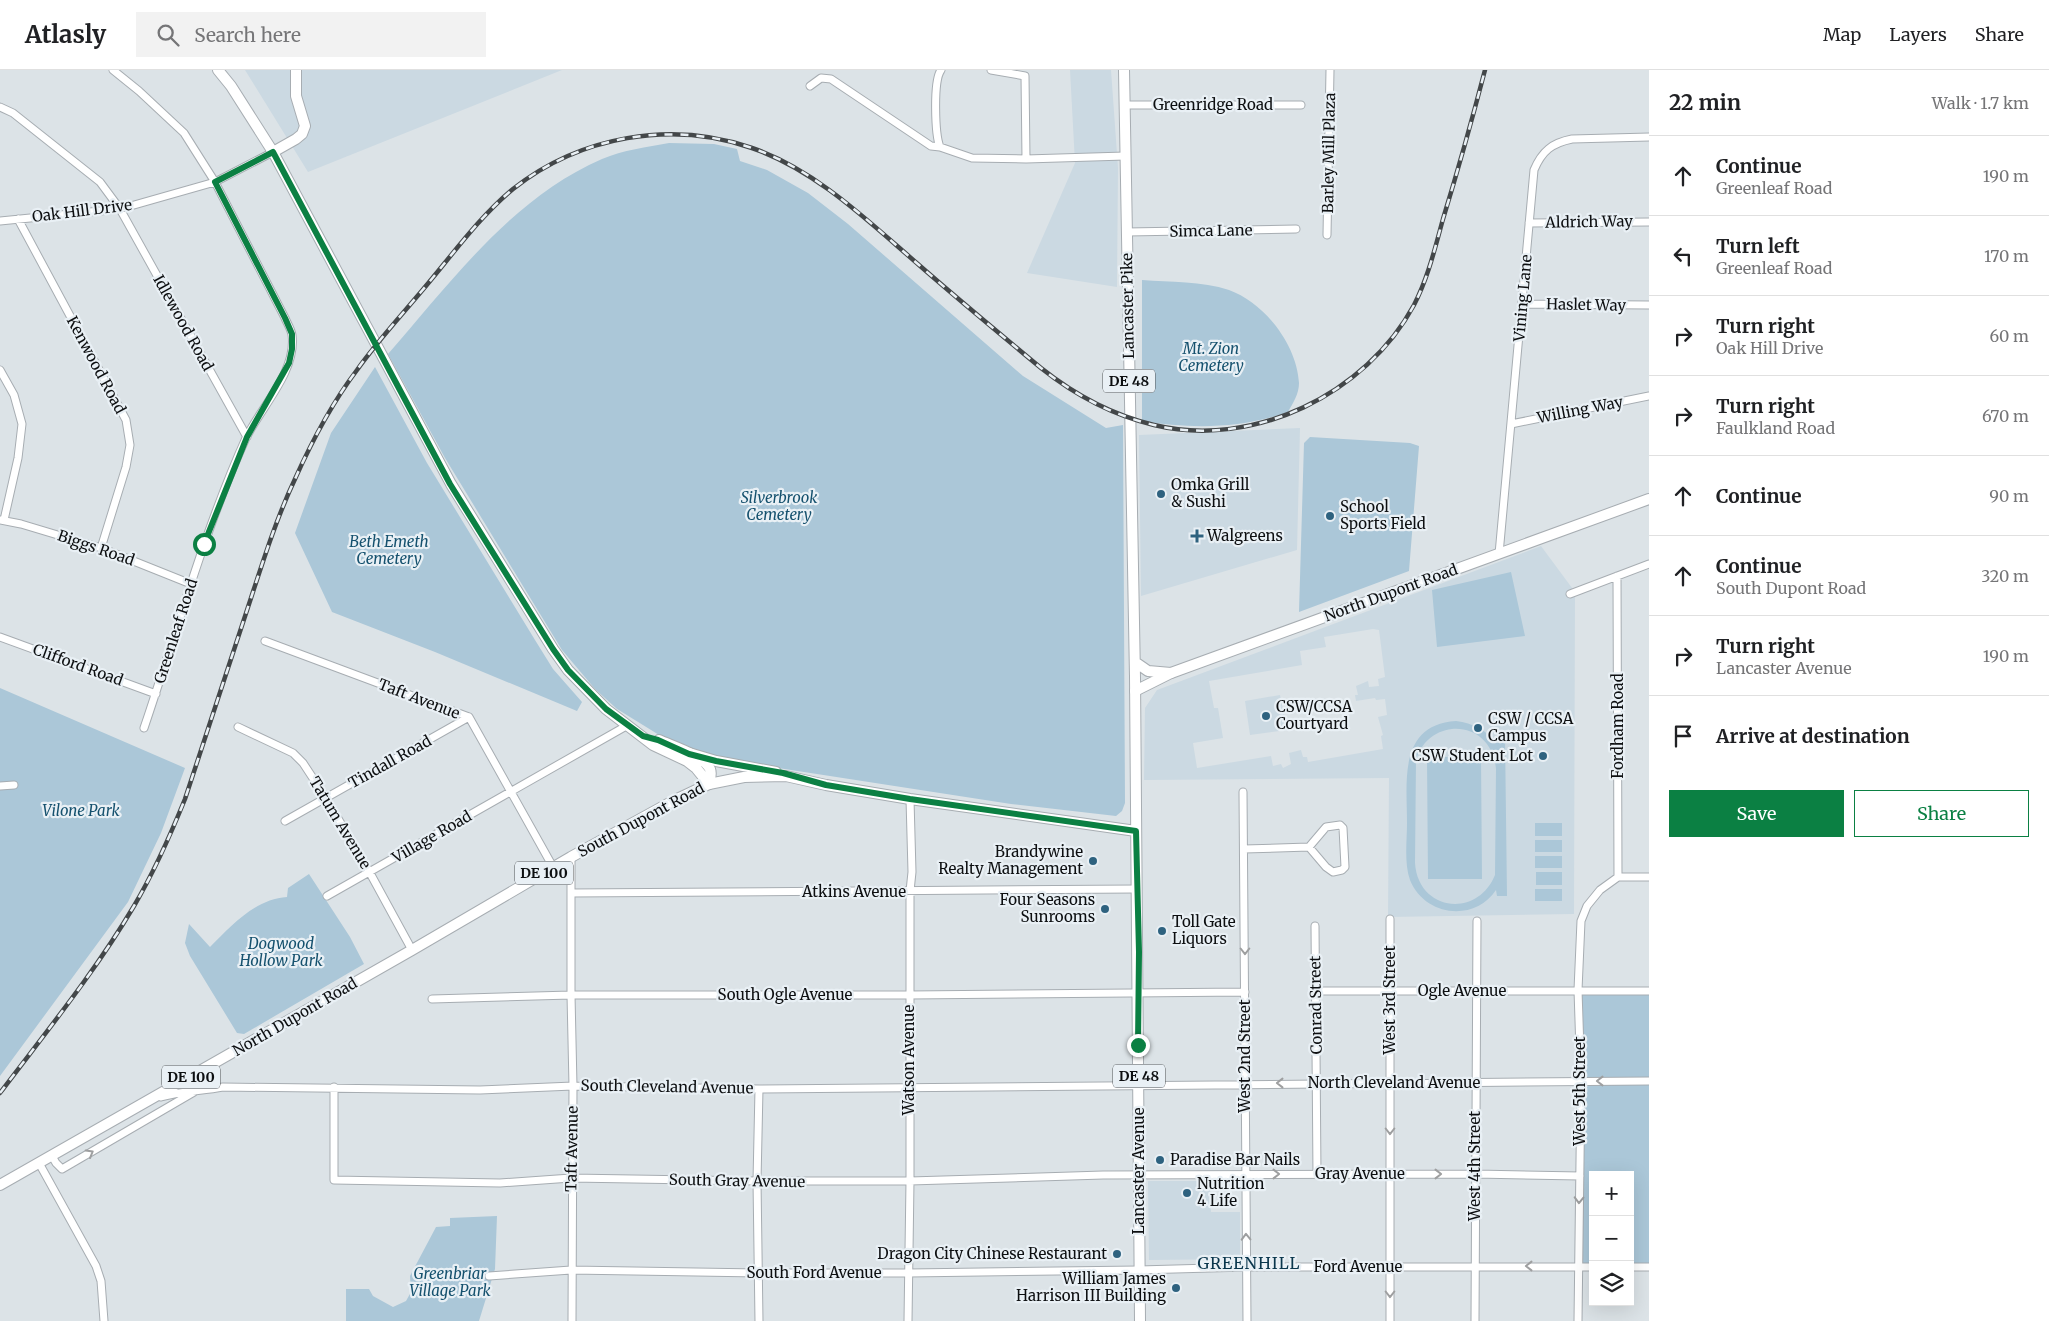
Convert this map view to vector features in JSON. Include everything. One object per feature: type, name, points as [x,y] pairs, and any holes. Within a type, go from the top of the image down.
[{"type":"main road","points":[[218,70],[231,86],[273,152],[450,484],[535,621],[568,670],[606,709],[653,745],[687,761],[696,768],[709,784]]},
{"type":"main road","points":[[273,152],[296,140],[302,134],[305,126],[296,96],[296,70]]},
{"type":"main road","name":"Lancaster Pike","points":[[1124,70],[1135,691]]},
{"type":"main road","name":"North Dupont Road","points":[[1135,691],[1171,673],[1649,499]]},
{"type":"main road","points":[[1135,662],[1148,671],[1171,673]]},
{"type":"main road","name":"Lancaster Avenue","points":[[1135,691],[1140,1321]]},
{"type":"main road","points":[[643,736],[658,740],[697,757],[710,769],[709,784]]},
{"type":"main road","points":[[689,754],[716,761],[783,773],[786,776]]},
{"type":"main road","name":"South Dupont Road","points":[[381,968],[571,857],[675,800],[709,784],[744,777],[786,776],[826,785],[910,799],[1136,831]]},
{"type":"main road","name":"North Dupont Road","points":[[0,1185],[381,968]]},
{"type":"street","name":"Greenleaf Road","points":[[112,70],[139,91],[184,133],[215,182],[292,334],[292,349],[289,363],[247,437],[204,544],[144,728]]},
{"type":"street","points":[[940,147],[937,139],[937,79],[941,70]]},
{"type":"street","points":[[991,70],[1025,76],[1026,159]]},
{"type":"street","name":"Barley Mill Plaza","points":[[1327,235],[1330,70]]},
{"type":"street","points":[[810,86],[821,78],[831,79],[931,146],[940,147],[972,158],[1026,159],[1125,156]]},
{"type":"street","name":"Greenridge Road","points":[[1124,105],[1301,105]]},
{"type":"street","name":"Idlewood Road","points":[[0,106],[13,113],[100,182],[120,209],[247,437]]},
{"type":"street","name":"Vining Lane","points":[[1500,554],[1534,170],[1546,150],[1553,144],[1572,139],[1649,137]]},
{"type":"street","name":"Oak Hill Drive","points":[[0,221],[120,209],[215,182],[273,152]]},
{"type":"street","name":"Kenwood Road","points":[[18,219],[126,420],[130,445],[126,467],[101,548]]},
{"type":"street","name":"Aldrich Way","points":[[1529,223],[1649,222]]},
{"type":"street","name":"Simca Lane","points":[[1127,232],[1296,229]]},
{"type":"street","name":"Haslet Way","points":[[1522,304],[1649,305]]},
{"type":"street","points":[[0,370],[14,395],[22,424],[18,458],[2,520]]},
{"type":"street","name":"Willing Way","points":[[1511,424],[1649,396]]},
{"type":"street","name":"Biggs Road","points":[[2,520],[101,548],[191,584]]},
{"type":"street","points":[[1570,594],[1649,564]]},
{"type":"street","name":"Fordham Road","points":[[1618,576],[1618,877]]},
{"type":"street","name":"Clifford Road","points":[[0,637],[156,694]]},
{"type":"street","name":"Taft Avenue","points":[[265,641],[469,717],[553,868]]},
{"type":"street","name":"Tindall Road","points":[[285,821],[469,717]]},
{"type":"street","name":"Village Road","points":[[326,896],[370,873],[628,726]]},
{"type":"street","name":"Tatum Avenue","points":[[238,727],[298,757],[326,798],[412,950]]},
{"type":"street","points":[[0,786],[14,785]]},
{"type":"street","name":"West 2nd Street","points":[[1244,792],[1247,1321]]},
{"type":"street","name":"Watson Avenue","points":[[908,1321],[910,1181],[909,995],[910,891],[912,872],[910,799]]},
{"type":"street","points":[[1244,849],[1309,847],[1326,827],[1340,825],[1343,828],[1345,867],[1342,870],[1333,872],[1326,867],[1309,847]]},
{"type":"street","name":"Taft Avenue","points":[[571,857],[570,995],[573,1086],[571,1178],[572,1321]]},
{"type":"street","points":[[1618,877],[1649,877]]},
{"type":"street","name":"West 5th Street","points":[[1578,1321],[1581,1081],[1578,990],[1581,921],[1587,906],[1600,890],[1618,877]]},
{"type":"street","name":"Atkins Avenue","points":[[571,893],[1137,890]]},
{"type":"street","name":"West 3rd Street","points":[[1390,920],[1390,1321]]},
{"type":"street","name":"West 4th Street","points":[[1475,1321],[1477,921]]},
{"type":"street","name":"Conrad Street","points":[[1316,926],[1317,1174]]},
{"type":"street","name":"Ogle Avenue","points":[[1317,991],[1649,991]]},
{"type":"street","points":[[1138,992],[1245,992]]},
{"type":"street","name":"South Ogle Avenue","points":[[432,999],[570,995],[909,995],[1138,992]]},
{"type":"street","name":"North Cleveland Avenue","points":[[1139,1084],[1649,1081]]},
{"type":"street","name":"South Cleveland Avenue","points":[[147,1102],[177,1092],[195,1092],[223,1087],[480,1090],[573,1086],[759,1089],[1139,1084]]},
{"type":"street","name":"South Gray Avenue","points":[[334,1088],[334,1180],[500,1183],[571,1178],[757,1182],[910,1181],[1139,1175]]},
{"type":"street","points":[[759,1089],[757,1182],[759,1321]]},
{"type":"street","name":"South Cleveland Avenue","points":[[52,1156],[62,1169],[195,1092]]},
{"type":"street","points":[[39,1163],[96,1266],[101,1281],[104,1321]]},
{"type":"street","name":"Gray Avenue","points":[[1139,1175],[1476,1174],[1580,1176]]},
{"type":"street","name":"Ford Avenue","points":[[1139,1270],[1247,1267],[1589,1267]]},
{"type":"street","points":[[1634,1267],[1649,1267]]},
{"type":"street","name":"South Ford Avenue","points":[[489,1276],[571,1270],[909,1273],[1139,1270]]},
{"type":"shaded area","points":[[245,70],[562,70],[308,172]]},
{"type":"shaded area","points":[[1070,70],[1111,70],[1118,168],[1117,287],[1027,273],[1075,163]]},
{"type":"shaded area","points":[[1300,428],[1297,550],[1141,596],[1139,435]]},
{"type":"shaded area","name":"CSW / CCSA Campus","points":[[1541,546],[1575,592],[1574,914],[1388,917],[1389,778],[1144,780],[1145,708],[1157,690]],"holes":[[[1373,629],[1379,630],[1385,677],[1378,679],[1379,686],[1369,687],[1368,681],[1356,686],[1358,695],[1355,695],[1356,701],[1375,698],[1376,700],[1385,699],[1387,715],[1378,717],[1383,735],[1381,736],[1383,749],[1308,762],[1307,757],[1303,757],[1301,750],[1289,753],[1291,764],[1283,768],[1281,764],[1273,766],[1271,756],[1197,768],[1193,743],[1223,738],[1218,708],[1214,708],[1209,681],[1302,665],[1300,651],[1326,647],[1324,637]]]},
{"type":"shaded area","name":"CSW/CCSA Courtyard","points":[[1280,695],[1287,730],[1250,735],[1245,701]]},
{"type":"shaded area","points":[[1148,1181],[1210,1181],[1211,1212],[1240,1212],[1240,1259],[1149,1260]]},
{"type":"green space","name":"Silverbrook Cemetery","points":[[669,143],[714,144],[737,149],[740,161],[767,170],[808,193],[848,224],[1023,376],[1106,428],[1123,425],[1125,803],[1122,811],[1116,816],[1011,804],[727,760],[664,738],[617,709],[595,689],[562,650],[445,458],[388,354],[485,244],[539,196],[570,176],[602,159],[627,151]]},
{"type":"green space","name":"Mt. Zion Cemetery","points":[[1142,280],[1186,282],[1219,287],[1242,296],[1255,305],[1277,327],[1292,354],[1297,369],[1298,391],[1288,412],[1252,422],[1216,426],[1160,424],[1142,421]]},
{"type":"green space","name":"Beth Emeth Cemetery","points":[[375,367],[427,463],[535,640],[553,669],[582,702],[577,711],[435,652],[332,612],[295,533],[331,433]]},
{"type":"green space","name":"School Sports Field","points":[[1310,437],[1410,443],[1419,446],[1409,571],[1299,612],[1304,443]]},
{"type":"green space","points":[[1511,572],[1525,636],[1437,647],[1432,590]]},
{"type":"green space","name":"Vilone Park","points":[[0,688],[185,768],[161,833],[128,902],[0,1076]]},
{"type":"green space","points":[[1456,721],[1468,723],[1479,728],[1496,743],[1496,737],[1505,737],[1507,896],[1497,896],[1496,890],[1487,900],[1476,907],[1464,911],[1438,908],[1427,902],[1417,892],[1408,873],[1406,852],[1407,773],[1415,744],[1424,733],[1437,725]],"holes":[[[1461,729],[1476,734],[1483,739],[1495,760],[1495,875],[1487,889],[1475,898],[1463,903],[1449,904],[1437,899],[1426,891],[1419,879],[1415,863],[1416,760],[1421,748],[1434,735],[1445,730]]]},
{"type":"green space","points":[[1427,757],[1481,757],[1482,879],[1428,879]]},
{"type":"green space","points":[[1535,823],[1562,823],[1562,836],[1535,836]]},
{"type":"green space","points":[[1535,840],[1562,840],[1562,852],[1535,852]]},
{"type":"green space","points":[[1535,856],[1562,856],[1562,868],[1535,868]]},
{"type":"green space","points":[[1536,872],[1562,872],[1562,885],[1536,885]]},
{"type":"green space","name":"Dogwood Hollow Park","points":[[309,874],[350,937],[364,964],[244,1034],[237,1033],[190,956],[185,943],[189,924],[210,947],[244,915],[264,903],[287,897],[288,888]]},
{"type":"green space","points":[[1535,889],[1562,889],[1562,901],[1535,901]]},
{"type":"green space","points":[[1578,990],[1649,991],[1649,1267],[1634,1267],[1634,1171],[1589,1171],[1589,1267],[1578,1266]]},
{"type":"green space","name":"Greenbriar Village Park","points":[[497,1216],[495,1269],[479,1321],[346,1321],[346,1289],[369,1289],[373,1296],[393,1307],[406,1301],[411,1292],[410,1276],[436,1227],[450,1226],[450,1218]]},
{"type":"railway","points":[[0,1093],[103,954],[134,906],[155,867],[185,799],[261,568],[288,493],[331,409],[372,350],[476,225],[500,200],[539,171],[567,156],[597,145],[627,138],[658,135],[690,135],[752,148],[798,169],[820,183],[861,214],[1041,368],[1067,387],[1094,403],[1123,416],[1154,425],[1192,430],[1230,429],[1268,421],[1304,407],[1337,388],[1367,365],[1393,337],[1414,305],[1427,274],[1485,70]]},
{"type":"place","name":"Omka Grill & Sushi","points":[[1161,494]]},
{"type":"place","name":"School Sports Field","points":[[1330,516]]},
{"type":"place","name":"Walgreens","points":[[1197,536]]},
{"type":"place","name":"CSW/CCSA Courtyard","points":[[1266,716]]},
{"type":"place","name":"CSW / CCSA Campus","points":[[1478,728]]},
{"type":"place","name":"CSW Student Lot","points":[[1543,756]]},
{"type":"place","name":"Brandywine Realty Management","points":[[1093,861]]},
{"type":"place","name":"Four Seasons Sunrooms","points":[[1105,909]]},
{"type":"place","name":"Toll Gate Liquors","points":[[1162,931]]},
{"type":"place","name":"Paradise Bar Nails","points":[[1160,1160]]},
{"type":"place","name":"Nutrition 4 Life","points":[[1187,1193]]},
{"type":"place","name":"Dragon City Chinese Restaurant","points":[[1117,1254]]},
{"type":"place","name":"William James Harrison III Building","points":[[1176,1288]]},
{"type":"district","name":"GREENHILL","points":[[1249,1263]]},
{"type":"route","points":[[204,544],[247,437],[289,363],[292,349],[292,334],[285,318],[215,182],[273,152],[450,484],[553,649],[568,670],[587,691],[606,709],[643,736],[658,740],[689,754],[716,761],[783,773],[786,776],[826,785],[910,799],[1136,831],[1139,952],[1138,1045]]}]
